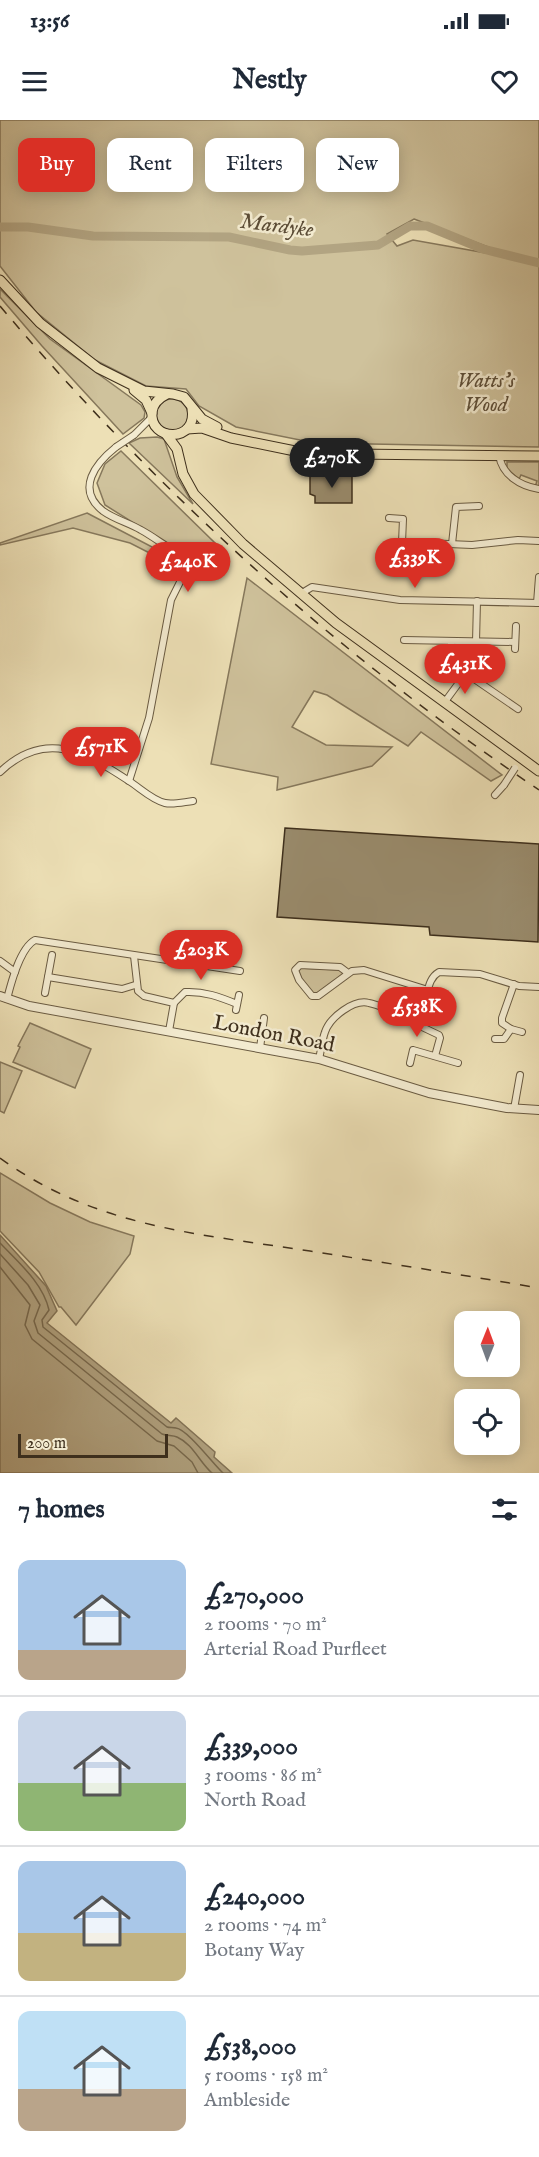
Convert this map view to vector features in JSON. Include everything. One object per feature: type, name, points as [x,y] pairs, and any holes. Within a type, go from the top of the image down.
[{"type":"main road","points":[[0,279],[40,323],[82,357],[144,392],[179,395],[210,425],[249,442]]},
{"type":"main road","points":[[125,383],[146,400],[152,415],[177,449],[183,474],[202,504],[243,544],[336,623],[444,703],[537,767]]},
{"type":"main road","points":[[152,415],[158,399],[167,394]]},
{"type":"main road","points":[[177,449],[193,418],[192,406]]},
{"type":"main road","points":[[164,432],[202,428],[231,438],[295,451],[539,456]]},
{"type":"street","points":[[129,781],[148,718],[171,600],[186,570],[180,554],[141,530],[104,512],[94,500],[90,486],[94,469],[116,447],[137,433],[152,415]]},
{"type":"street","points":[[137,433],[164,432]]},
{"type":"street","points":[[499,455],[502,467],[514,480],[539,489]]},
{"type":"street","points":[[452,544],[456,507],[479,506]]},
{"type":"street","points":[[388,518],[403,519],[401,566]]},
{"type":"street","points":[[402,542],[491,544],[518,540],[539,541]]},
{"type":"street","points":[[386,565],[409,566]]},
{"type":"street","points":[[302,593],[312,587],[400,600],[538,603],[539,577]]},
{"type":"street","points":[[476,642],[477,601]]},
{"type":"street","points":[[404,640],[476,642],[515,646],[516,626]]},
{"type":"street","points":[[451,641],[450,656],[454,665],[518,709]]},
{"type":"street","points":[[444,703],[466,673]]},
{"type":"street","points":[[0,772],[28,753],[59,747],[89,757],[153,798],[166,803],[193,801]]},
{"type":"street","points":[[495,795],[523,757]]},
{"type":"street","points":[[3,998],[30,943],[35,940],[240,971]]},
{"type":"street","points":[[45,993],[52,955]]},
{"type":"street","points":[[134,956],[135,985],[138,992],[144,996],[174,1003]]},
{"type":"street","points":[[0,961],[15,972]]},
{"type":"street","points":[[348,974],[340,967],[300,964],[295,970],[299,980],[312,996],[318,996],[355,970],[364,970],[428,990]]},
{"type":"street","points":[[319,1059],[325,1030],[340,1014],[355,1004],[366,1002],[414,1014],[422,1008],[431,979],[439,972],[483,974],[514,984],[539,987]]},
{"type":"street","points":[[48,977],[122,989],[135,985]]},
{"type":"street","points":[[514,984],[502,1023],[522,1032]]},
{"type":"street","points":[[169,1031],[174,1003],[185,992],[213,995],[237,1007],[238,995]]},
{"type":"street","name":"London Road","points":[[3,998],[29,1006],[319,1059],[403,1087],[514,1109],[539,1110]]},
{"type":"street","points":[[414,1014],[420,1026],[439,1035],[435,1056]]},
{"type":"street","points":[[260,1048],[264,1018]]},
{"type":"street","points":[[495,1039],[504,1039],[511,1029]]},
{"type":"street","points":[[410,1063],[414,1050],[458,1063]]},
{"type":"street","points":[[514,1109],[520,1075]]},
{"type":"green space","name":"Watts's Wood","points":[[0,120],[539,120],[539,447],[315,443],[236,427],[199,406],[186,389],[146,386],[95,360],[36,312],[0,266]],"holes":[[[414,219],[491,248],[492,254],[413,240],[397,246],[387,234]]]},
{"type":"green space","points":[[0,289],[50,339],[141,405],[145,412],[144,418],[123,434],[0,297]]},
{"type":"green space","points":[[172,399],[183,404],[188,415],[183,426],[172,431],[161,426],[156,415],[161,404]]},
{"type":"green space","points":[[140,438],[164,439],[177,477],[193,504],[129,443]]},
{"type":"green space","points":[[121,451],[216,544],[196,571],[190,558],[105,505],[97,483],[105,464]]},
{"type":"green space","points":[[507,462],[539,462],[539,488],[535,487],[537,481],[521,475],[519,479],[507,469]]},
{"type":"green space","points":[[87,513],[177,560],[179,568],[130,543],[73,528],[0,545],[0,543]]},
{"type":"green space","points":[[247,578],[502,775],[491,781],[421,732],[408,746],[327,695],[314,691],[292,727],[326,745],[392,747],[372,766],[277,790],[278,777],[211,764]]},
{"type":"green space","points":[[299,968],[342,970],[343,974],[313,994],[298,974]]},
{"type":"green space","points":[[30,1023],[91,1049],[75,1088],[13,1062],[20,1047],[18,1046]]},
{"type":"green space","points":[[0,1062],[22,1071],[4,1113],[0,1111]]},
{"type":"green space","points":[[0,1173],[50,1203],[90,1222],[134,1236],[130,1254],[76,1325],[59,1307],[39,1272],[0,1231]]},
{"type":"water","points":[[0,1235],[46,1286],[57,1311],[47,1323],[171,1423],[176,1418],[215,1452],[214,1457],[232,1473],[0,1473]]},
{"type":"building","points":[[313,475],[352,475],[352,503],[315,503],[315,496],[310,494],[310,477]]},
{"type":"building","points":[[285,828],[539,844],[538,942],[430,935],[429,927],[277,917]]},
{"type":"waterway","name":"Mardyke","points":[[0,227],[28,227],[93,236],[229,237],[302,251],[378,245],[410,226],[427,226],[483,249],[539,263]]},
{"type":"railway","points":[[0,306],[123,442],[253,567],[391,683],[539,790]]},
{"type":"railway","points":[[0,1158],[36,1181],[73,1199],[149,1224],[228,1239],[539,1288]]}]
